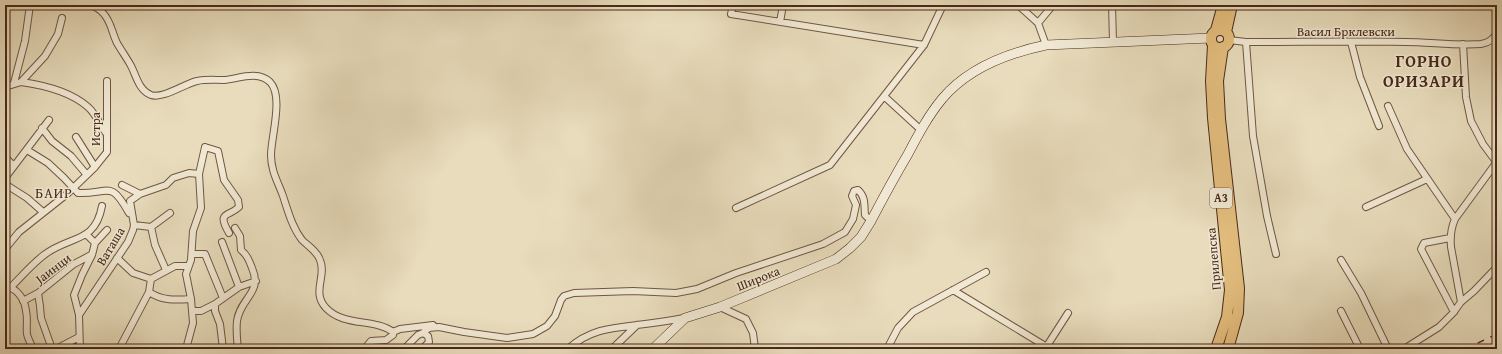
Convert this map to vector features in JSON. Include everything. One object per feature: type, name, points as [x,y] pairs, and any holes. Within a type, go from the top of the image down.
[{"type":"main road","name":"Прилепска","points":[[1216,349],[1228,317],[1230,290],[1213,118],[1211,81],[1219,39],[1223,5]]},
{"type":"main road","name":"Прилепска","points":[[1228,349],[1238,313],[1239,288],[1220,119],[1218,81],[1219,39],[1232,5]]},
{"type":"street","points":[[18,83],[30,5]]},
{"type":"street","points":[[91,5],[104,13],[139,84],[150,95],[162,96],[196,81],[230,79],[242,76],[263,78],[270,82],[276,90],[277,100],[271,156],[273,173],[294,228],[320,258],[322,267],[318,287],[322,303],[337,317],[358,323],[388,328],[393,332]]},
{"type":"street","points":[[732,5],[731,14],[924,45]]},
{"type":"street","points":[[780,22],[783,5]]},
{"type":"street","points":[[736,208],[830,165],[885,97],[924,45],[943,5]]},
{"type":"street","points":[[1018,5],[1038,23],[1046,45]]},
{"type":"street","points":[[1038,23],[1053,5]]},
{"type":"street","points":[[1112,5],[1113,41]]},
{"type":"street","points":[[1495,5],[1497,20]]},
{"type":"street","points":[[18,83],[52,46],[61,26],[62,18]]},
{"type":"street","name":"Васил Брклевски","points":[[1219,39],[1246,42],[1315,41],[1482,44],[1494,38],[1497,32]]},
{"type":"street","name":"Широка","points":[[568,349],[575,342],[588,334],[613,327],[685,318],[720,307],[836,259],[861,237],[921,130],[942,98],[964,79],[997,59],[1026,49],[1046,45],[1113,41],[1219,39]]},
{"type":"street","points":[[1246,42],[1253,136],[1267,216],[1276,254]]},
{"type":"street","points":[[1351,42],[1360,78],[1379,126]]},
{"type":"street","points":[[1461,302],[1450,238],[1451,227],[1455,218],[1497,163],[1476,132],[1472,121],[1466,96],[1463,44]]},
{"type":"street","name":"Истра","points":[[5,248],[19,232],[43,212],[76,190],[107,152],[107,81]]},
{"type":"street","points":[[5,87],[18,83],[30,83],[72,96],[88,107],[96,116],[106,134]]},
{"type":"street","points":[[885,97],[921,130]]},
{"type":"street","points":[[1388,106],[1407,150],[1426,179],[1455,218]]},
{"type":"street","points":[[5,178],[49,120]]},
{"type":"street","points":[[42,128],[52,141],[71,156],[87,175]]},
{"type":"street","points":[[76,137],[94,167]]},
{"type":"street","points":[[186,349],[193,323],[191,299],[186,274],[192,254],[193,231],[201,208],[199,174],[204,147],[218,151],[224,180],[238,200],[239,207],[236,210],[227,213],[224,218],[224,224],[229,233]]},
{"type":"street","points":[[27,150],[48,163],[76,190],[89,193],[106,189],[113,191],[120,197],[133,222],[151,227]]},
{"type":"street","points":[[5,157],[14,166]]},
{"type":"street","points":[[122,185],[140,194],[166,185],[173,178],[189,173],[199,174]]},
{"type":"street","points":[[1366,207],[1426,179]]},
{"type":"street","points":[[5,184],[27,198],[43,212]]},
{"type":"street","points":[[367,349],[366,347],[371,341],[386,340],[393,335],[393,332],[400,329],[430,325],[464,332],[507,338],[533,334],[547,326],[555,316],[564,296],[574,293],[633,291],[676,293],[697,289],[736,273],[823,244],[845,232],[853,219],[856,205],[852,196],[854,191],[858,190],[864,199],[865,215],[871,221]]},
{"type":"street","name":"Ваташа","points":[[79,315],[128,242],[133,230],[130,201],[140,194]]},
{"type":"street","points":[[95,243],[87,235],[96,224],[100,216],[102,206]]},
{"type":"street","points":[[151,227],[170,213]]},
{"type":"street","points":[[151,227],[155,245],[166,270]]},
{"type":"street","points":[[235,228],[240,236],[241,250],[247,255],[255,274],[256,282],[255,288],[248,297],[237,321],[238,349]]},
{"type":"street","points":[[80,349],[79,315],[74,295],[92,255],[95,243],[107,230]]},
{"type":"street","name":"Јаинци","points":[[8,287],[45,254],[57,246],[87,235]]},
{"type":"street","points":[[1450,238],[1424,244],[1421,249],[1454,312]]},
{"type":"street","points":[[222,242],[239,287]]},
{"type":"street","points":[[192,254],[205,254],[223,298]]},
{"type":"street","name":"Јаинци","points":[[52,349],[40,318],[38,293],[74,264],[92,255]]},
{"type":"street","points":[[117,258],[133,272],[151,279]]},
{"type":"street","points":[[1341,260],[1360,293],[1388,349]]},
{"type":"street","points":[[151,279],[175,266],[188,266]]},
{"type":"street","points":[[1404,349],[1440,327],[1461,302],[1497,267]]},
{"type":"street","points":[[887,349],[898,328],[913,312],[986,272]]},
{"type":"street","points":[[119,349],[149,292],[151,279]]},
{"type":"street","points":[[192,311],[201,311],[215,304],[239,287],[256,282]]},
{"type":"street","points":[[8,287],[19,294],[23,301],[26,311],[27,334],[33,349]]},
{"type":"street","points":[[953,290],[1046,348],[1068,313]]},
{"type":"street","points":[[149,292],[156,296],[171,300],[191,299]]},
{"type":"street","points":[[23,301],[38,293]]},
{"type":"street","points":[[215,304],[215,311],[220,324],[223,349]]},
{"type":"street","points":[[720,307],[746,319],[753,333],[756,349]]},
{"type":"street","points":[[1341,311],[1360,349]]},
{"type":"street","points":[[653,349],[685,318]]},
{"type":"street","points":[[612,349],[637,325]]},
{"type":"street","points":[[404,349],[418,335],[423,334],[429,328],[439,327]]},
{"type":"street","points":[[422,349],[429,342],[428,336],[423,334]]},
{"type":"street","points":[[56,349],[79,337]]},
{"type":"railway","points":[[1465,349],[1497,334]]},
{"type":"district","name":"ГОРНО ОРИЗАРИ","points":[[1424,71]]},
{"type":"district","name":"БАИР","points":[[54,193]]}]
